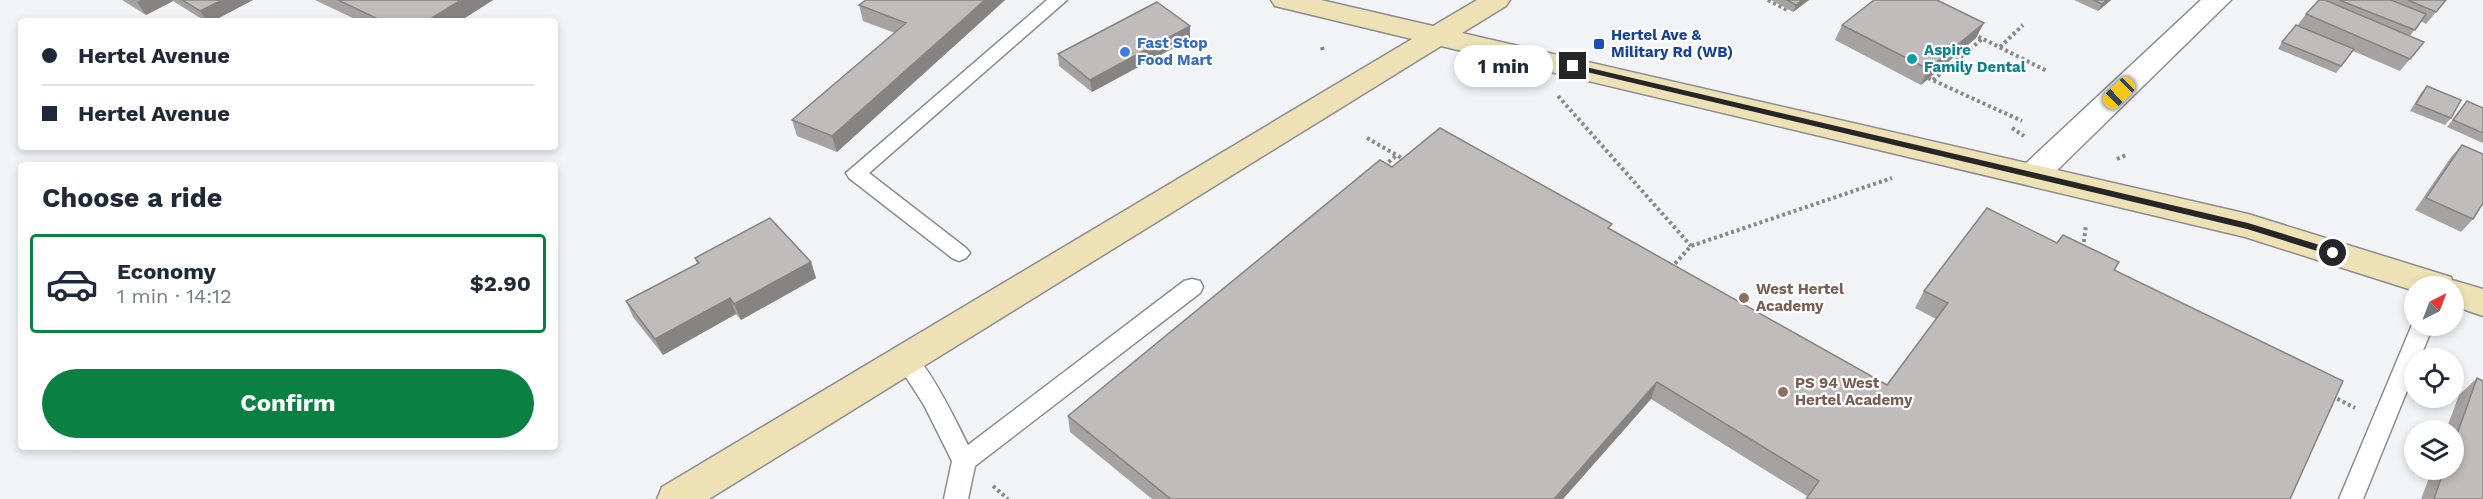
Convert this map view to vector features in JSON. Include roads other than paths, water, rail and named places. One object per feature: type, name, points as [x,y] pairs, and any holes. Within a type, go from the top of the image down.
[{"type":"street","points":[[1284,0],[2248,226],[2407,276]]},
{"type":"street","points":[[676,499],[1496,0]]},
{"type":"street","points":[[2034,174],[2217,0]]},
{"type":"street","points":[[2464,296],[2483,303]]},
{"type":"lane","points":[[959,253],[856,173],[1058,0]]},
{"type":"lane","points":[[964,461],[1192,287]]},
{"type":"lane","points":[[2351,499],[2418,336]]},
{"type":"lane","points":[[906,360],[933,399],[964,461],[956,499]]},
{"type":"place","name":"Hertel Ave & Military Rd (WB)","points":[[1599,44]]},
{"type":"place","name":"Fast Stop Food Mart","points":[[1125,52]]},
{"type":"place","name":"Aspire Family Dental","points":[[1912,59]]},
{"type":"place","name":"West Hertel Academy","points":[[1744,298]]},
{"type":"place","name":"PS 94 West Hertel Academy","points":[[1783,392]]}]
